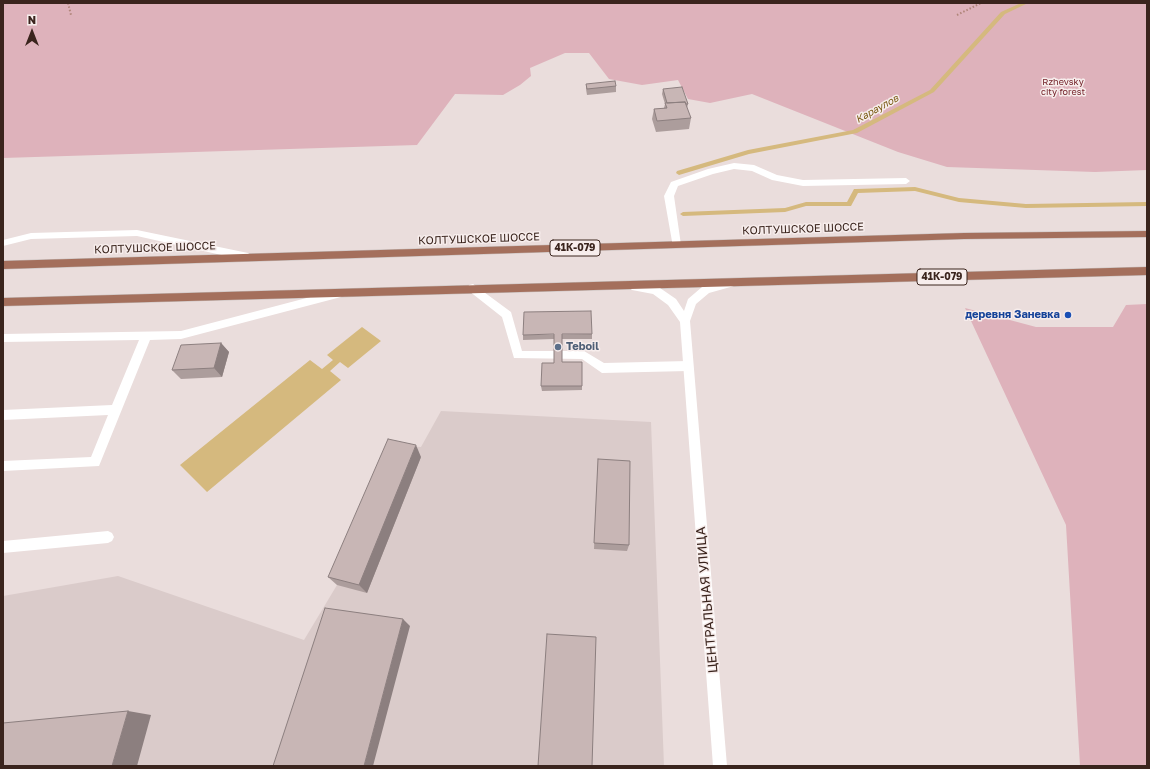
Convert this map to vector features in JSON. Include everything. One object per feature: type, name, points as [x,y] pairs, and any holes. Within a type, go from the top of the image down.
[{"type":"main road","name":"КОЛТУШСКОЕ ШОССЕ","points":[[3,265],[972,236],[1147,234]]},
{"type":"main road","name":"41К-079","points":[[3,302],[737,281],[982,277],[1147,271]]},
{"type":"street","points":[[676,245],[670,196],[674,184],[711,171],[734,166],[754,168],[775,178],[803,183],[906,181]]},
{"type":"street","points":[[3,243],[31,236],[137,233],[248,258]]},
{"type":"street","points":[[684,321],[692,302],[706,290],[737,281]]},
{"type":"street","points":[[622,284],[656,291],[672,302],[684,321]]},
{"type":"street","points":[[473,288],[507,314],[518,355],[584,355],[602,368],[688,366]]},
{"type":"street","points":[[3,338],[181,335],[345,292]]},
{"type":"street","name":"ЦЕНТРАЛЬНАЯ УЛИЦА","points":[[684,321],[720,766]]},
{"type":"street","points":[[3,466],[94,462],[146,336]]},
{"type":"street","points":[[3,415],[116,410]]},
{"type":"street","points":[[3,547],[108,537]]},
{"type":"path","points":[[68,3],[71,15]]},
{"type":"path","points":[[957,15],[981,3]]},
{"type":"shaded area","points":[[362,327],[381,341],[348,368],[340,362],[330,371],[341,380],[207,492],[180,465],[310,360],[322,369],[333,360],[327,355]]},
{"type":"shaded area","points":[[441,411],[651,422],[664,766],[3,766],[3,596],[118,576],[304,640],[337,585],[395,445],[421,447]]},
{"type":"green space","name":"Rzhevsky city forest","points":[[3,3],[1147,3],[1147,170],[1095,172],[947,167],[898,152],[752,94],[710,103],[688,99],[678,80],[642,85],[609,79],[589,53],[565,53],[530,68],[531,76],[520,85],[503,95],[455,94],[417,145],[3,158]]},
{"type":"green space","points":[[1147,304],[1147,766],[1080,766],[1066,525],[965,308],[1036,327],[1113,327],[1126,305]]},
{"type":"building","points":[[615,81],[616,86],[587,89],[586,84]]},
{"type":"building","points":[[682,87],[688,104],[685,102],[667,103],[663,89]]},
{"type":"building","points":[[685,102],[691,118],[657,121],[654,109],[667,108],[665,103]]},
{"type":"building","name":"Teboil","points":[[591,311],[592,334],[562,334],[562,362],[582,362],[582,386],[541,386],[542,363],[554,363],[554,334],[523,335],[524,312]]},
{"type":"building","points":[[221,343],[214,368],[172,370],[181,345]]},
{"type":"building","points":[[388,439],[416,445],[359,585],[328,577]]},
{"type":"building","points":[[598,459],[630,461],[629,545],[594,543]]},
{"type":"building","points":[[325,608],[403,619],[364,766],[273,766]]},
{"type":"building","points":[[547,634],[596,637],[592,766],[538,766]]},
{"type":"building","points":[[128,711],[112,766],[3,766],[3,723]]},
{"type":"waterway","name":"Караулов","points":[[679,173],[748,152],[855,132],[932,91],[1003,13],[1025,3]]},
{"type":"waterway","points":[[683,214],[785,210],[806,204],[849,204],[856,191],[915,189],[959,200],[1026,206],[1147,204]]},
{"type":"place","name":"деревня Заневка","points":[[1068,315]]},
{"type":"place","name":"Teboil","points":[[558,347]]}]
